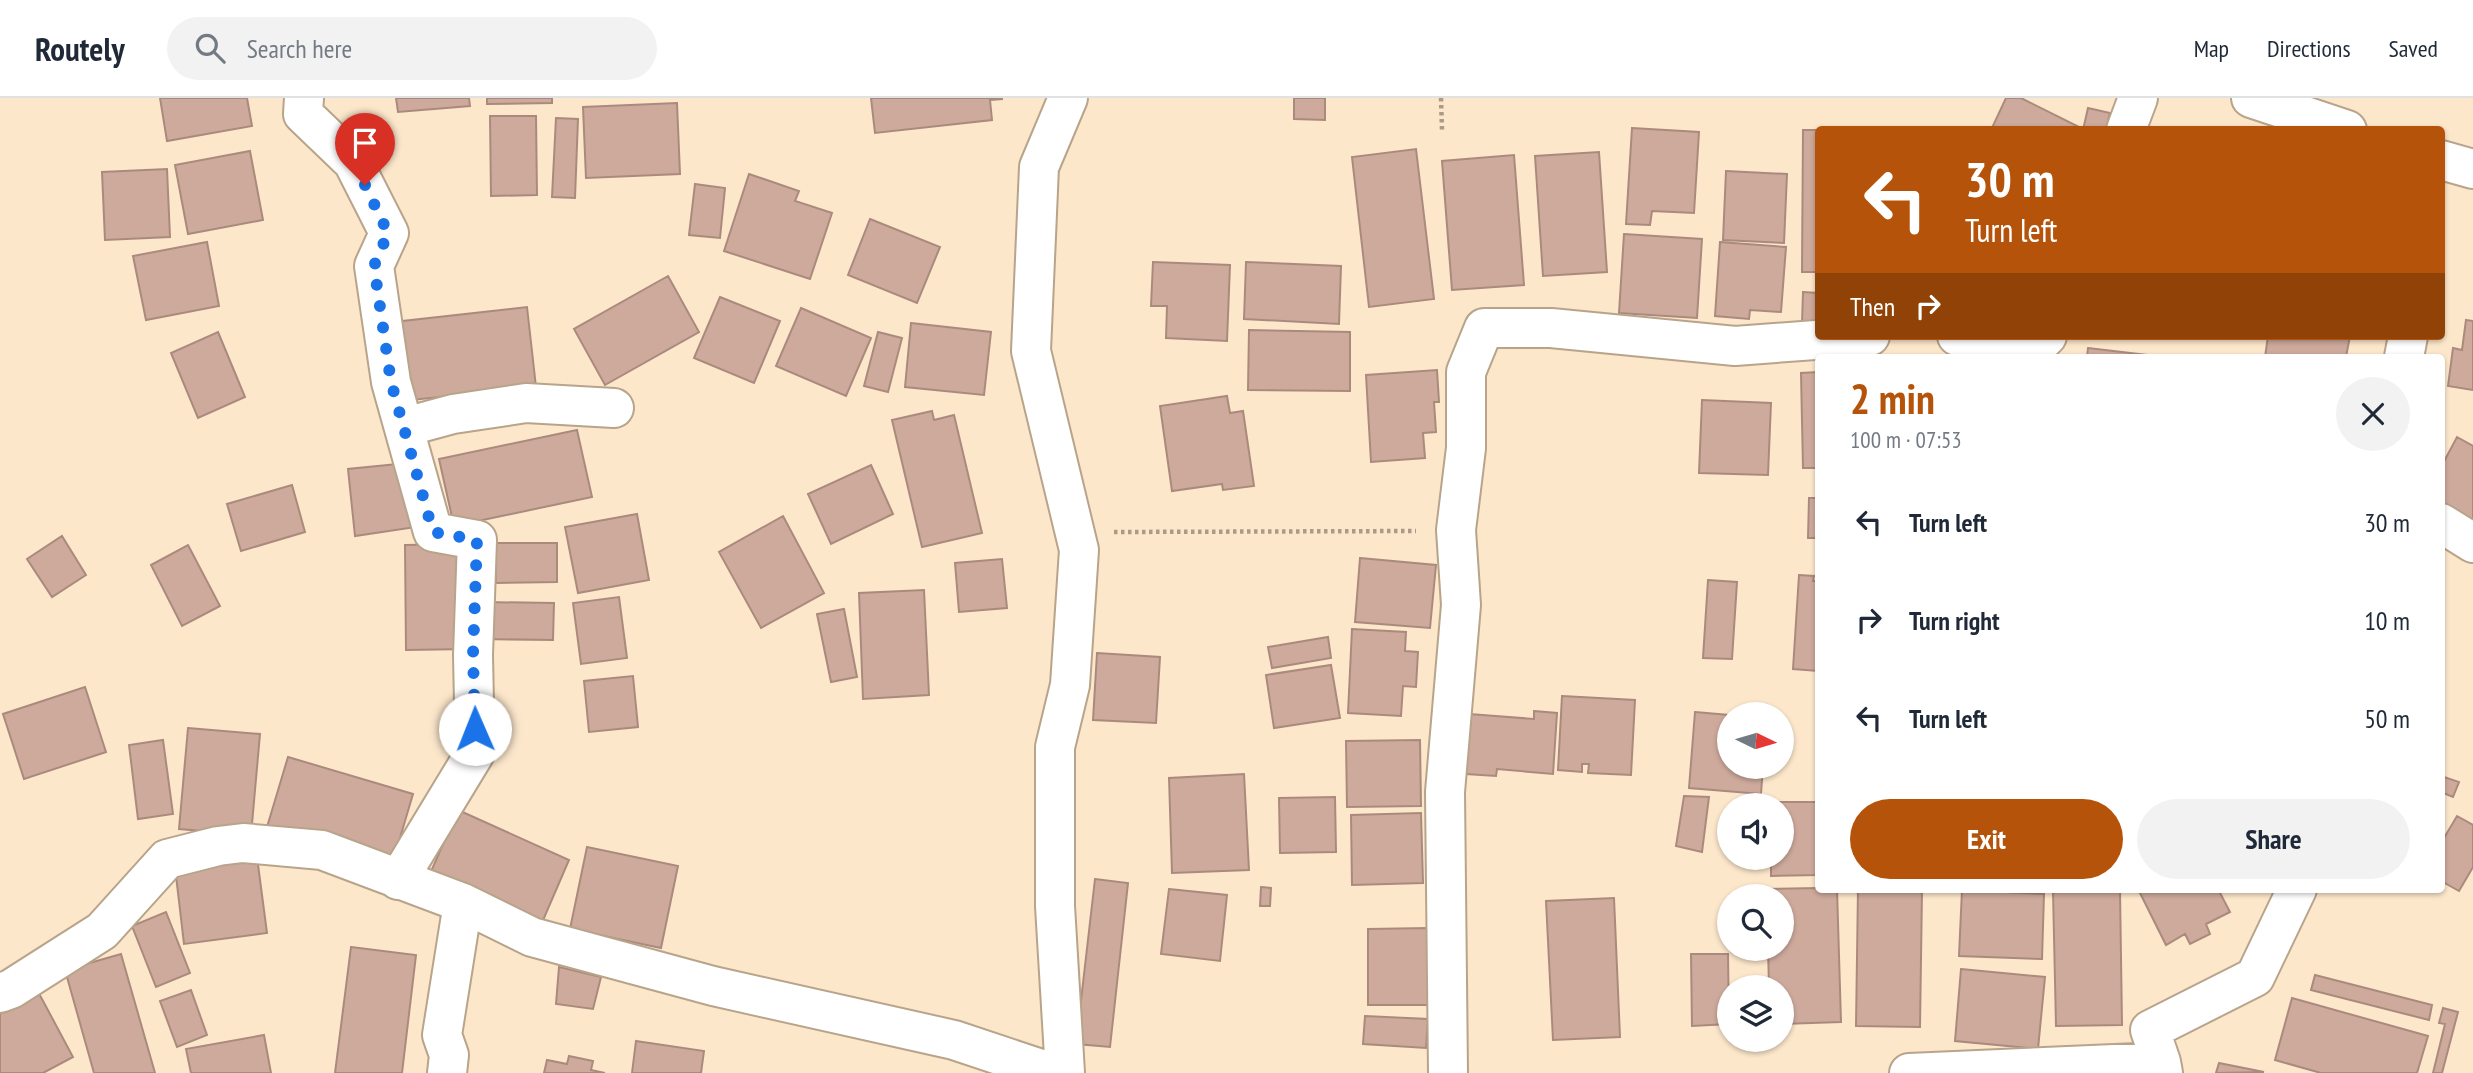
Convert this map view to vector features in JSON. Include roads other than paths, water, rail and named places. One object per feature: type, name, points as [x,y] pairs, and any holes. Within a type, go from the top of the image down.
[{"type":"street","points":[[304,98],[303,114],[353,162],[388,233],[374,266],[391,382],[433,532],[477,540],[473,655],[475,753],[398,880]]},
{"type":"street","points":[[1065,1073],[1055,906],[1055,747],[1070,685],[1079,550],[1031,351],[1039,167],[1068,98]]},
{"type":"street","points":[[2128,126],[2138,98]]},
{"type":"street","points":[[2251,98],[2335,126]]},
{"type":"street","points":[[2445,161],[2473,169]]},
{"type":"street","points":[[1448,1073],[1445,793],[1461,605],[1456,530],[1466,448],[1466,372],[1484,328],[1551,328],[1735,346],[1816,340]]},
{"type":"street","points":[[1977,340],[2039,344],[2043,340]]},
{"type":"street","points":[[405,427],[453,414],[526,403],[614,408]]},
{"type":"street","points":[[2445,526],[2473,544]]},
{"type":"street","points":[[0,993],[11,989],[102,931],[167,859],[218,846],[243,843],[322,850],[463,903],[532,937],[713,986],[954,1040],[1053,1073]]},
{"type":"street","points":[[1909,1073],[2162,1068],[2150,1030],[2255,977],[2295,893]]},
{"type":"street","points":[[447,1073],[449,1055],[442,1035],[463,903]]}]
